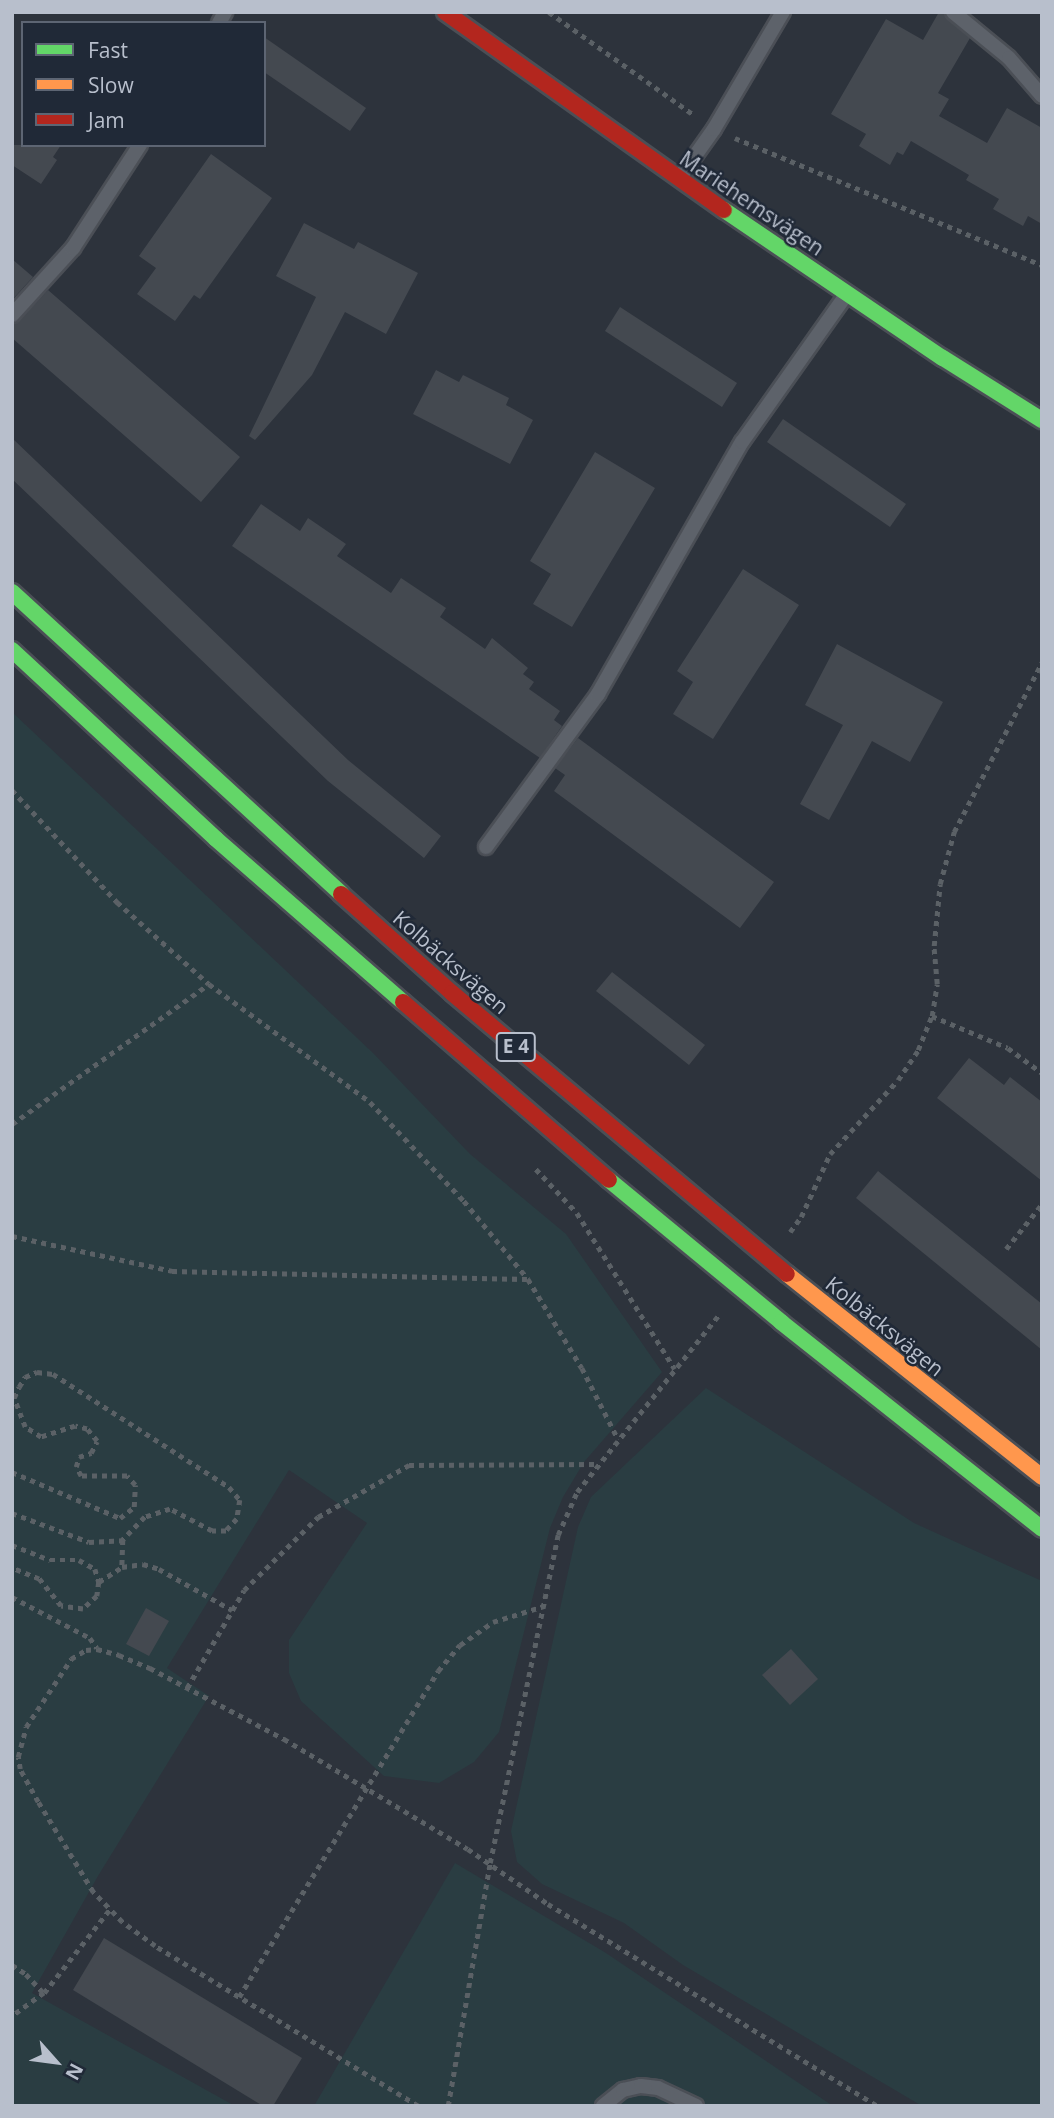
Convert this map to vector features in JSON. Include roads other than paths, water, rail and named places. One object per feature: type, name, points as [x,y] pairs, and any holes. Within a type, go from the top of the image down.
[{"type":"main road","name":"Mariehemsvägen","points":[[445,12],[679,179],[847,294],[1042,420]]},
{"type":"main road","name":"Kolbäcksvägen","points":[[12,592],[452,993],[806,1289],[1042,1477]]},
{"type":"main road","name":"E 4","points":[[12,650],[216,839],[583,1158],[780,1322],[1042,1529]]},
{"type":"lane","points":[[679,179],[714,128],[783,12]]},
{"type":"lane","points":[[953,12],[1009,58],[1042,96]]},
{"type":"lane","points":[[12,315],[73,248],[139,147]]},
{"type":"lane","points":[[486,847],[598,694],[742,442],[847,294]]},
{"type":"lane","points":[[603,2106],[623,2090],[641,2086],[658,2088],[696,2106]]}]
